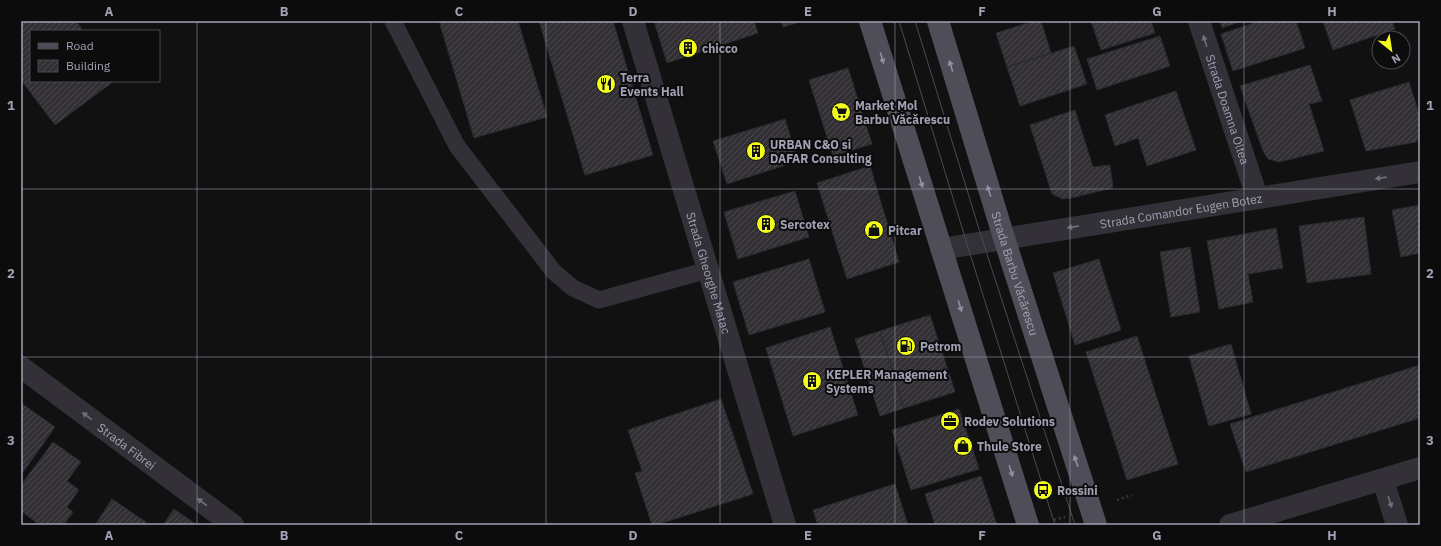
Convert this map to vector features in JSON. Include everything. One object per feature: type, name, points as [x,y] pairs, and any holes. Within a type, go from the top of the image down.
[{"type":"main road","points":[[870,21],[1028,525]]},
{"type":"main road","name":"Strada Barbu Văcărescu","points":[[938,21],[1004,238],[1096,525]]},
{"type":"street","name":"Strada Gheorghe Matac","points":[[633,21],[785,525]]},
{"type":"street","name":"Strada Doamna Oltea","points":[[1199,21],[1257,197]]},
{"type":"street","name":"Strada Comandor Eugen Botez","points":[[941,249],[1420,172]]},
{"type":"street","name":"Strada Fibrei","points":[[21,367],[233,525]]},
{"type":"street","points":[[1230,525],[1420,468]]},
{"type":"street","points":[[1383,480],[1397,525]]},
{"type":"lane","points":[[393,21],[457,146],[554,272],[573,288],[599,300],[708,270]]},
{"type":"building","points":[[21,21],[76,21],[82,30],[30,30],[30,82],[113,82],[55,125],[21,80]]},
{"type":"building","points":[[439,21],[518,21],[547,117],[474,138]]},
{"type":"building","points":[[539,21],[613,21],[653,155],[585,175]]},
{"type":"building","name":"chicco","points":[[654,21],[754,21],[758,33],[667,63]]},
{"type":"building","points":[[781,21],[803,21],[783,27]]},
{"type":"building","points":[[1034,21],[1041,21],[1051,53],[1007,67],[996,33]]},
{"type":"building","points":[[1091,21],[1151,21],[1155,33],[1101,50]]},
{"type":"building","points":[[1220,21],[1242,21],[1222,28]]},
{"type":"building","points":[[1260,21],[1296,21],[1305,48],[1233,71],[1221,34]]},
{"type":"building","points":[[1323,21],[1392,21],[1395,29],[1371,30],[1371,37],[1333,50]]},
{"type":"building","points":[[1160,36],[1170,66],[1097,90],[1087,59]]},
{"type":"building","points":[[1074,46],[1087,84],[1020,106],[1007,67]]},
{"type":"building","points":[[1310,65],[1322,101],[1309,104],[1324,151],[1279,162],[1268,159],[1263,151],[1240,86]]},
{"type":"building","name":"Market Mol Barbu Văcărescu","points":[[848,68],[872,144],[833,156],[809,80]]},
{"type":"building","points":[[1409,82],[1420,117],[1420,136],[1416,142],[1366,151],[1350,100]]},
{"type":"building","points":[[1176,91],[1196,150],[1147,166],[1138,138],[1115,146],[1105,115]]},
{"type":"building","points":[[1075,110],[1093,167],[1110,165],[1113,188],[1063,199],[1052,194],[1030,125]]},
{"type":"building","name":"URBAN C&O si DAFAR Consulting","points":[[785,119],[798,161],[727,184],[713,141]]},
{"type":"building","points":[[870,166],[899,262],[847,279],[817,183]]},
{"type":"building","name":"Sercotex","points":[[795,191],[809,237],[738,259],[724,212]]},
{"type":"building","points":[[1420,205],[1420,253],[1401,257],[1392,210]]},
{"type":"building","points":[[1364,217],[1371,274],[1307,283],[1299,226]]},
{"type":"building","points":[[1276,228],[1283,268],[1248,274],[1253,302],[1219,309],[1207,241]]},
{"type":"building","points":[[1190,247],[1200,312],[1171,317],[1160,252]]},
{"type":"building","points":[[809,259],[825,312],[749,335],[733,282]]},
{"type":"building","points":[[1099,259],[1121,330],[1075,345],[1053,273]]},
{"type":"building","points":[[930,315],[955,392],[904,408],[880,331]]},
{"type":"building","name":"KEPLER Management Systems","points":[[830,327],[858,415],[793,436],[766,348]]},
{"type":"building","points":[[880,331],[904,408],[880,416],[855,339]]},
{"type":"building","points":[[1137,336],[1178,464],[1127,480],[1086,352]]},
{"type":"building","points":[[1231,344],[1251,414],[1209,426],[1189,356]]},
{"type":"building","points":[[1420,365],[1420,418],[1246,472],[1230,424]]},
{"type":"building","points":[[721,399],[753,494],[652,525],[635,473],[642,471],[628,430]]},
{"type":"building","points":[[21,403],[55,427],[21,475]]},
{"type":"building","points":[[959,409],[979,469],[911,490],[892,430]]},
{"type":"building","points":[[53,442],[81,462],[67,481],[79,490],[67,507],[73,512],[64,525],[40,525],[21,511],[21,485]]},
{"type":"building","points":[[981,476],[997,525],[935,525],[925,494]]},
{"type":"building","points":[[895,484],[908,525],[818,525],[813,510]]},
{"type":"building","points":[[112,499],[146,522],[145,525],[95,525]]},
{"type":"building","points":[[174,509],[197,525],[163,525]]},
{"type":"tram line","points":[[899,21],[1055,525]]},
{"type":"tram line","points":[[915,21],[983,242],[1075,525]]},
{"type":"place","name":"chicco","points":[[688,48]]},
{"type":"place","name":"Terra Events Hall","points":[[606,84]]},
{"type":"place","name":"Market Mol Barbu Văcărescu","points":[[841,112]]},
{"type":"place","name":"URBAN C&O si DAFAR Consulting","points":[[756,151]]},
{"type":"place","name":"Sercotex","points":[[766,224]]},
{"type":"place","name":"Pitcar","points":[[874,230]]},
{"type":"place","name":"Petrom","points":[[906,346]]},
{"type":"place","name":"KEPLER Management Systems","points":[[812,381]]},
{"type":"place","name":"Rodev Solutions","points":[[950,421]]},
{"type":"place","name":"Thule Store","points":[[963,446]]},
{"type":"place","name":"Rossini","points":[[1043,490]]}]
